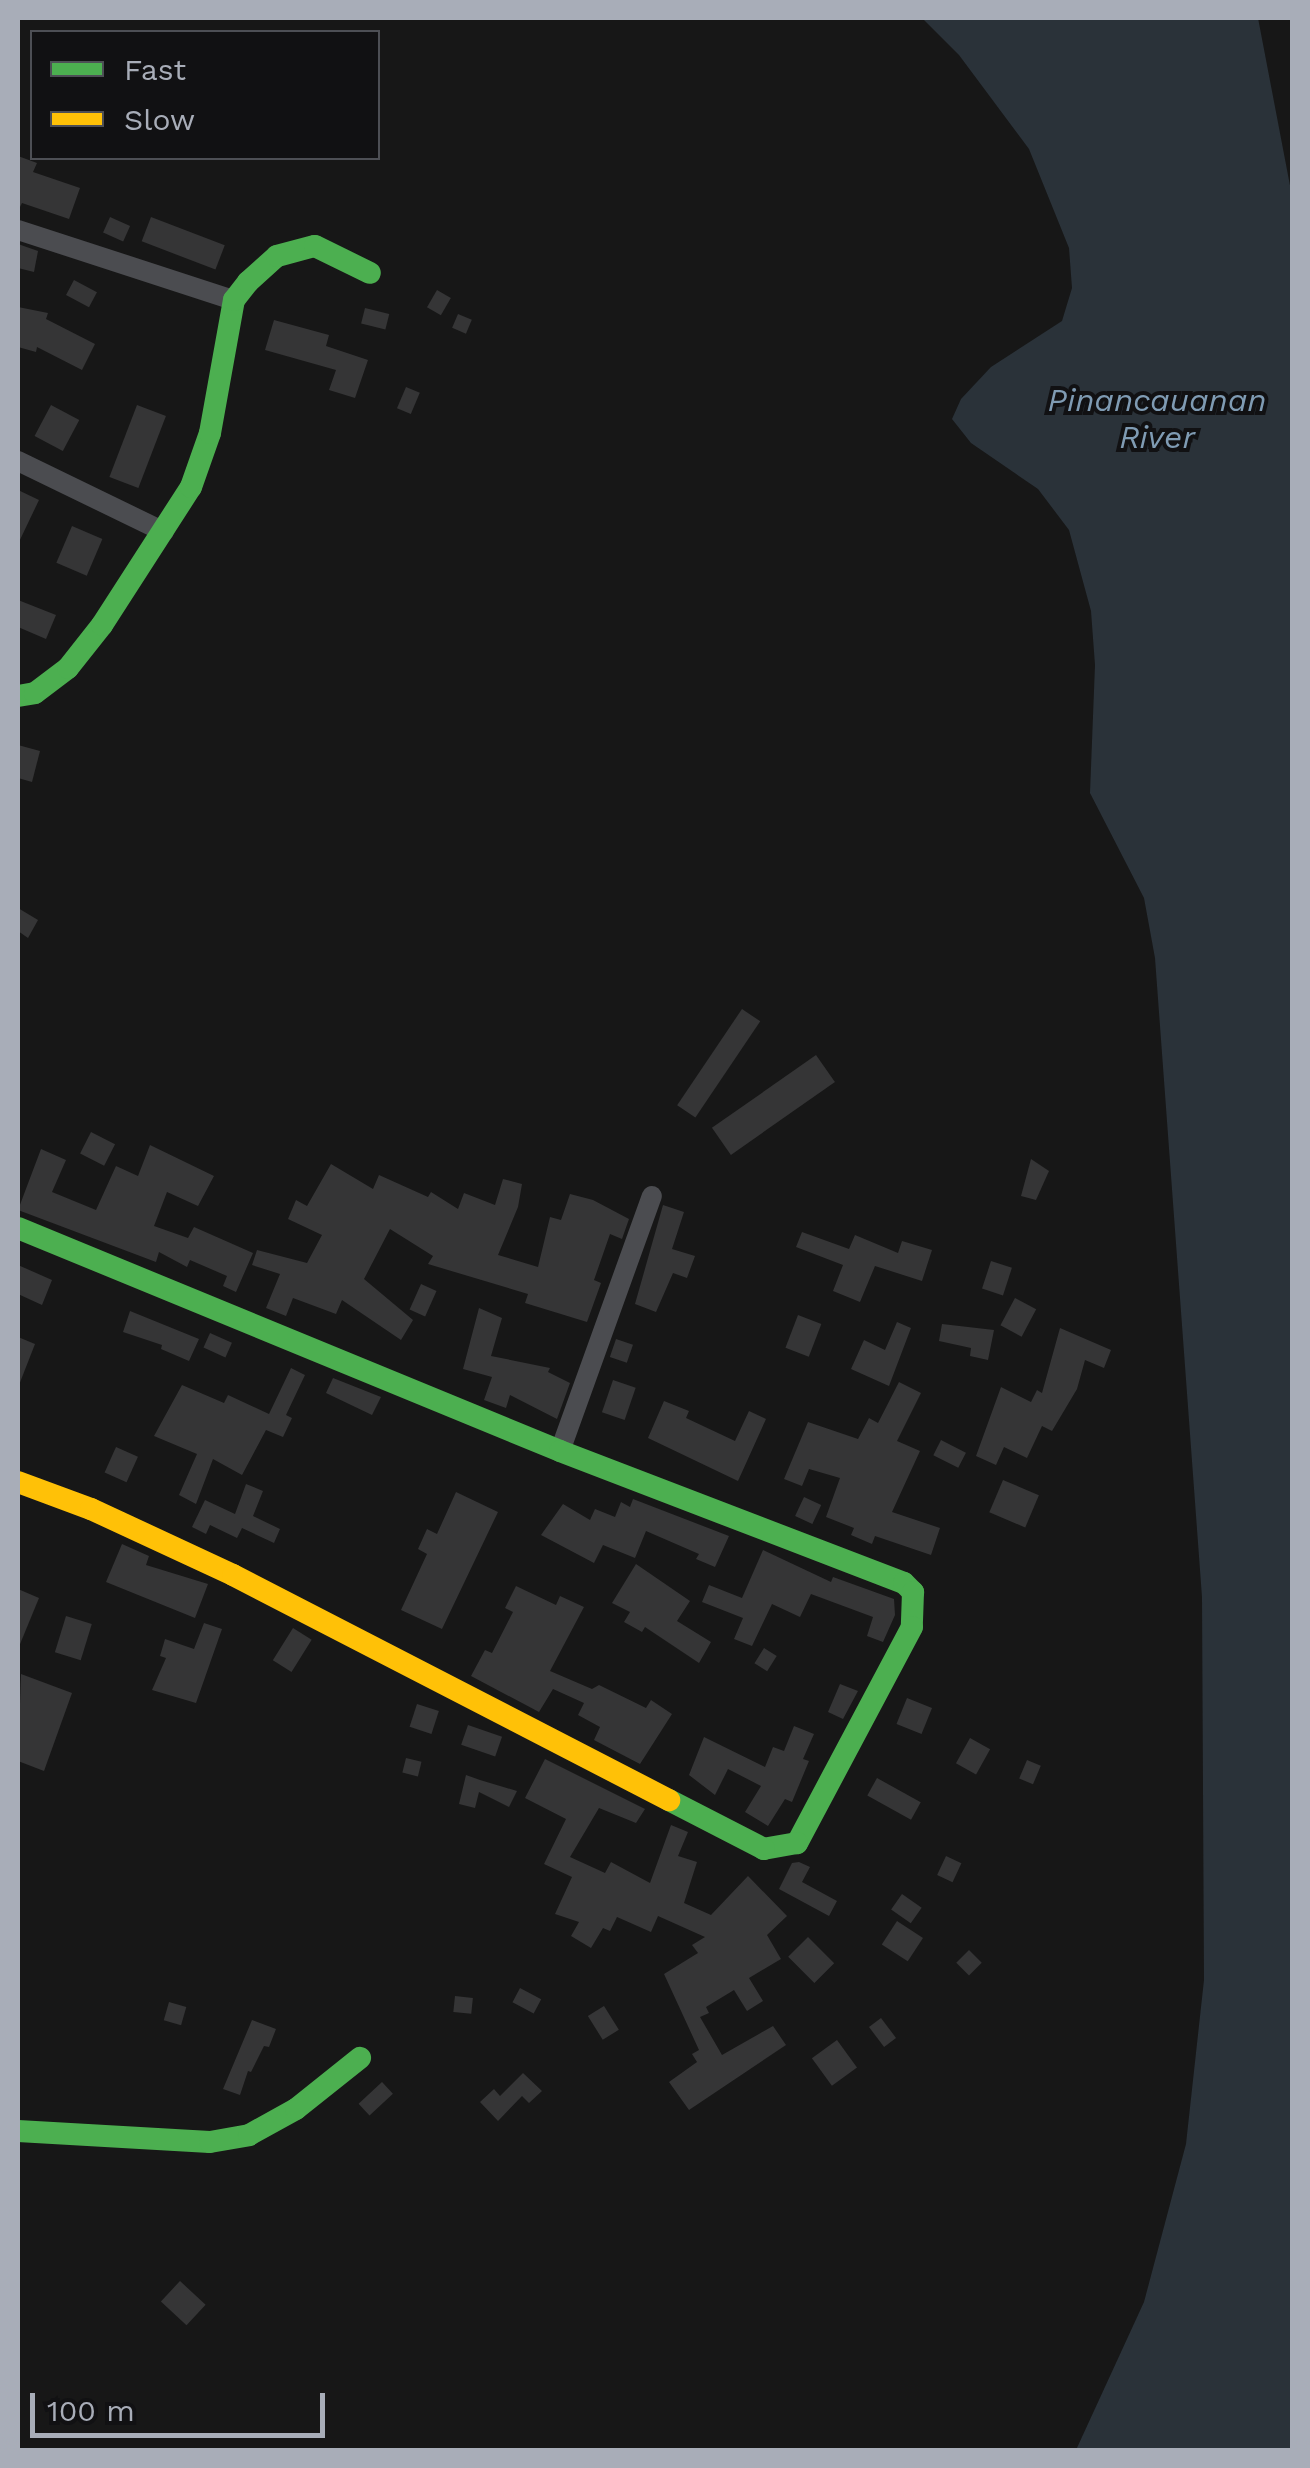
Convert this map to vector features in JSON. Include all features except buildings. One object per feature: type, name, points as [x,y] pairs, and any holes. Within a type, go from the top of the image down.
[{"type":"street","points":[[18,230],[234,300]]},
{"type":"street","points":[[18,696],[35,693],[68,668],[191,487],[210,434],[234,300],[261,267],[304,246],[327,250],[370,273]]},
{"type":"street","points":[[18,461],[164,532]]},
{"type":"street","points":[[560,1451],[652,1196]]},
{"type":"street","points":[[18,1228],[560,1451],[904,1583],[913,1592],[916,1607],[912,1627],[831,1788],[796,1842],[764,1849],[730,1835],[233,1575],[91,1509],[18,1482]]},
{"type":"street","points":[[18,2132],[210,2142],[249,2134],[296,2109],[360,2058]]},
{"type":"water","name":"Pinancauanan River","points":[[922,18],[1258,18],[1292,196],[1292,2450],[1076,2450],[1144,2302],[1186,2144],[1204,1980],[1202,1597],[1155,958],[1144,898],[1090,793],[1095,665],[1091,611],[1069,530],[1038,489],[971,443],[952,419],[961,399],[991,367],[1062,321],[1072,288],[1069,248],[1029,149],[959,55]]},
{"type":"traffic: fast","points":[[18,696],[35,693],[68,668],[102,625],[191,487],[210,433],[234,300],[248,282],[277,256],[315,246],[370,273]]},
{"type":"traffic: fast","points":[[18,1228],[560,1451],[904,1583],[913,1592],[912,1627],[797,1843],[764,1849],[669,1800]]},
{"type":"traffic: fast","points":[[18,2131],[210,2142],[249,2135],[296,2109],[360,2058]]},
{"type":"traffic: slow","points":[[18,1482],[91,1509],[233,1575],[669,1800]]}]
